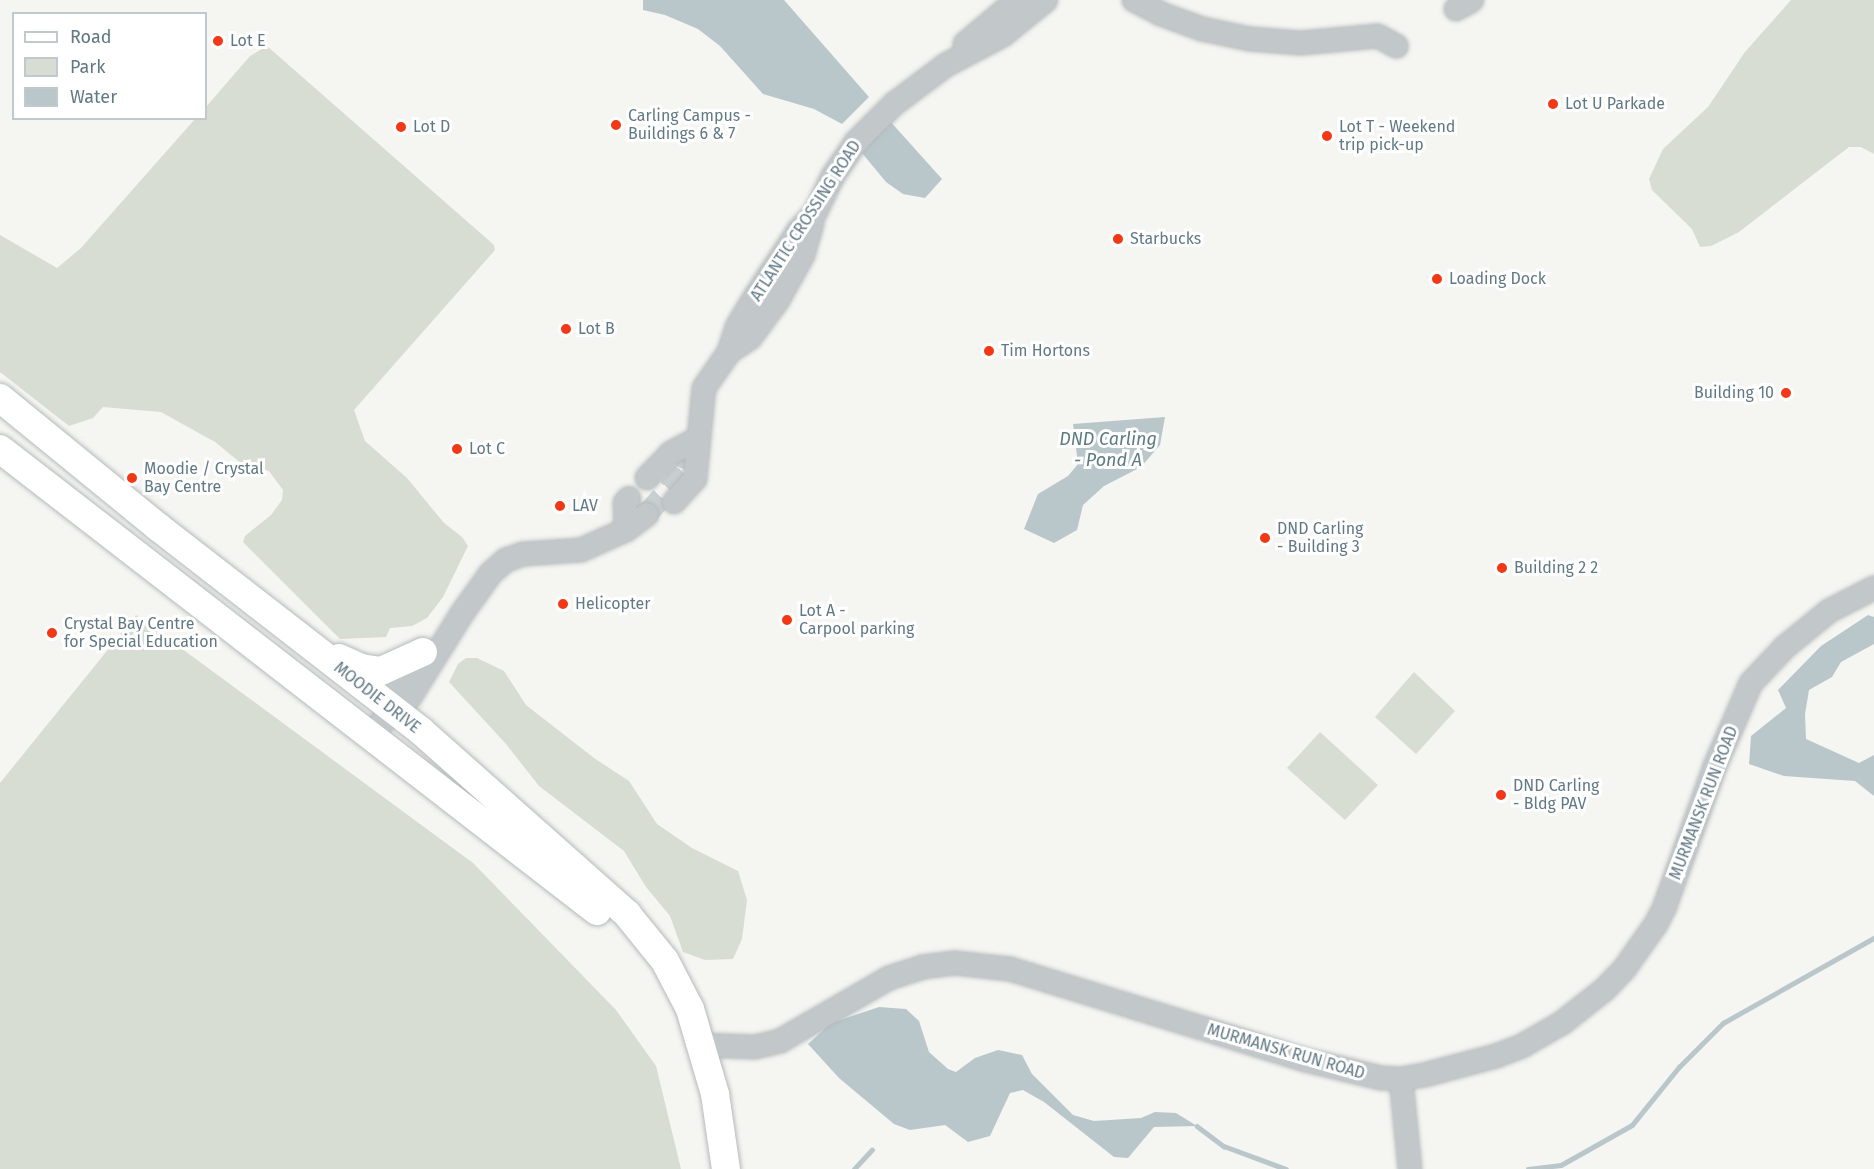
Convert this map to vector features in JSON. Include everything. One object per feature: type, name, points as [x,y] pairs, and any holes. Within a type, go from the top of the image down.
[{"type":"main road","name":"MOODIE DRIVE","points":[[0,398],[118,494],[392,709],[627,914],[669,969],[713,1046],[726,1168]]},
{"type":"main road","points":[[0,430],[41,458],[118,494]]},
{"type":"main road","name":"MOODIE DRIVE","points":[[0,449],[604,917],[646,962],[713,1046]]},
{"type":"main road","points":[[309,645],[360,668],[381,671],[423,652]]},
{"type":"street","name":"ATLANTIC CROSSING ROAD","points":[[946,65],[969,40],[1017,0]]},
{"type":"street","name":"ATLANTIC CROSSING ROAD","points":[[674,502],[695,479],[697,439],[704,388],[729,352],[737,327],[755,297],[798,230],[815,213],[833,176],[856,142],[894,104],[946,65],[1003,35],[1046,0]]},
{"type":"street","points":[[1134,0],[1161,14],[1202,29],[1250,39],[1301,43],[1378,36],[1396,46]]},
{"type":"street","points":[[652,481],[697,439]]},
{"type":"street","points":[[372,735],[392,709],[410,697],[490,573],[506,560],[523,554],[581,550],[626,530],[652,528],[642,510],[625,503],[626,530]]},
{"type":"street","name":"MURMANSK RUN ROAD","points":[[713,1046],[755,1047],[780,1041],[889,978],[936,964],[991,965],[1306,1060],[1360,1074],[1401,1079],[1476,1062],[1521,1046],[1562,1023],[1604,990],[1638,952],[1665,906],[1715,766],[1751,683],[1785,647],[1829,610],[1874,588]]},
{"type":"street","points":[[392,709],[395,690],[423,652],[463,612]]},
{"type":"street","points":[[1401,1079],[1410,1169]]},
{"type":"green space","points":[[1791,0],[1874,0],[1874,154],[1861,147],[1849,147],[1739,232],[1711,246],[1700,247],[1692,229],[1652,190],[1649,179],[1663,149],[1708,107],[1745,52]]},
{"type":"green space","points":[[267,46],[494,245],[495,250],[354,410],[365,441],[407,478],[444,523],[462,537],[468,546],[443,597],[427,618],[412,626],[390,628],[386,637],[340,639],[243,542],[245,536],[271,515],[282,500],[283,490],[269,471],[242,464],[215,442],[161,412],[103,407],[93,418],[69,426],[0,372],[0,235],[57,268],[81,248],[194,120],[207,120],[207,106],[250,56]]},
{"type":"green space","points":[[136,615],[473,863],[616,1010],[656,1066],[681,1169],[0,1169],[0,783]]},
{"type":"green space","points":[[466,658],[477,658],[504,671],[526,705],[594,758],[629,781],[657,824],[692,848],[738,871],[747,900],[742,939],[733,959],[705,960],[683,952],[670,916],[646,887],[624,851],[539,786],[506,744],[449,682],[458,664]]},
{"type":"green space","points":[[1414,672],[1455,711],[1416,754],[1375,717]]},
{"type":"green space","points":[[1320,732],[1378,785],[1345,820],[1287,768]]},
{"type":"water","points":[[643,0],[784,0],[869,97],[842,124],[814,109],[763,94],[720,46],[698,29],[665,15],[643,10]]},
{"type":"water","points":[[889,120],[942,179],[925,198],[903,194],[886,182],[862,153]]},
{"type":"water","name":"DND Carling - Pond A","points":[[1165,417],[1160,445],[1141,467],[1104,486],[1083,505],[1077,530],[1054,543],[1024,529],[1038,494],[1068,476],[1078,464],[1073,424]]},
{"type":"water","points":[[1868,615],[1874,617],[1874,644],[1841,662],[1832,677],[1809,690],[1805,714],[1806,739],[1859,763],[1874,755],[1874,796],[1855,781],[1784,776],[1749,764],[1751,736],[1786,708],[1778,690],[1821,646]]},
{"type":"water","points":[[879,1007],[906,1009],[919,1021],[929,1052],[948,1069],[956,1072],[975,1058],[998,1050],[1022,1055],[1032,1074],[1073,1115],[1094,1121],[1141,1118],[1155,1112],[1176,1113],[1197,1126],[1154,1127],[1128,1158],[1114,1157],[1044,1102],[1023,1090],[1010,1093],[990,1136],[968,1142],[945,1125],[910,1130],[894,1124],[839,1078],[808,1044],[831,1023]]},
{"type":"waterway","points":[[1528,1169],[1561,1165],[1632,1125],[1679,1067],[1723,1023],[1874,938]]},
{"type":"waterway","points":[[1197,1126],[1224,1146],[1286,1169]]},
{"type":"waterway","points":[[854,1169],[872,1150]]},
{"type":"tunnel","points":[[647,514],[686,470],[695,445]]},
{"type":"place","name":"Lot E","points":[[218,41]]},
{"type":"place","name":"Lot U Parkade","points":[[1553,104]]},
{"type":"place","name":"Carling Campus - Buildings 6 & 7","points":[[616,125]]},
{"type":"place","name":"Lot D","points":[[401,127]]},
{"type":"place","name":"Lot T - Weekend trip pick-up","points":[[1327,136]]},
{"type":"place","name":"Starbucks","points":[[1118,239]]},
{"type":"place","name":"Loading Dock","points":[[1437,279]]},
{"type":"place","name":"Lot B","points":[[566,329]]},
{"type":"place","name":"Tim Hortons","points":[[989,351]]},
{"type":"place","name":"Building 10","points":[[1786,393]]},
{"type":"place","name":"Lot C","points":[[457,449]]},
{"type":"place","name":"Moodie / Crystal Bay Centre","points":[[132,478]]},
{"type":"place","name":"LAV","points":[[560,506]]},
{"type":"place","name":"DND Carling - Building 3","points":[[1265,538]]},
{"type":"place","name":"Building 2 2","points":[[1502,568]]},
{"type":"place","name":"Helicopter","points":[[563,604]]},
{"type":"place","name":"Lot A - Carpool parking","points":[[787,620]]},
{"type":"place","name":"Crystal Bay Centre for Special Education","points":[[52,633]]},
{"type":"place","name":"DND Carling - Bldg PAV","points":[[1501,795]]}]
